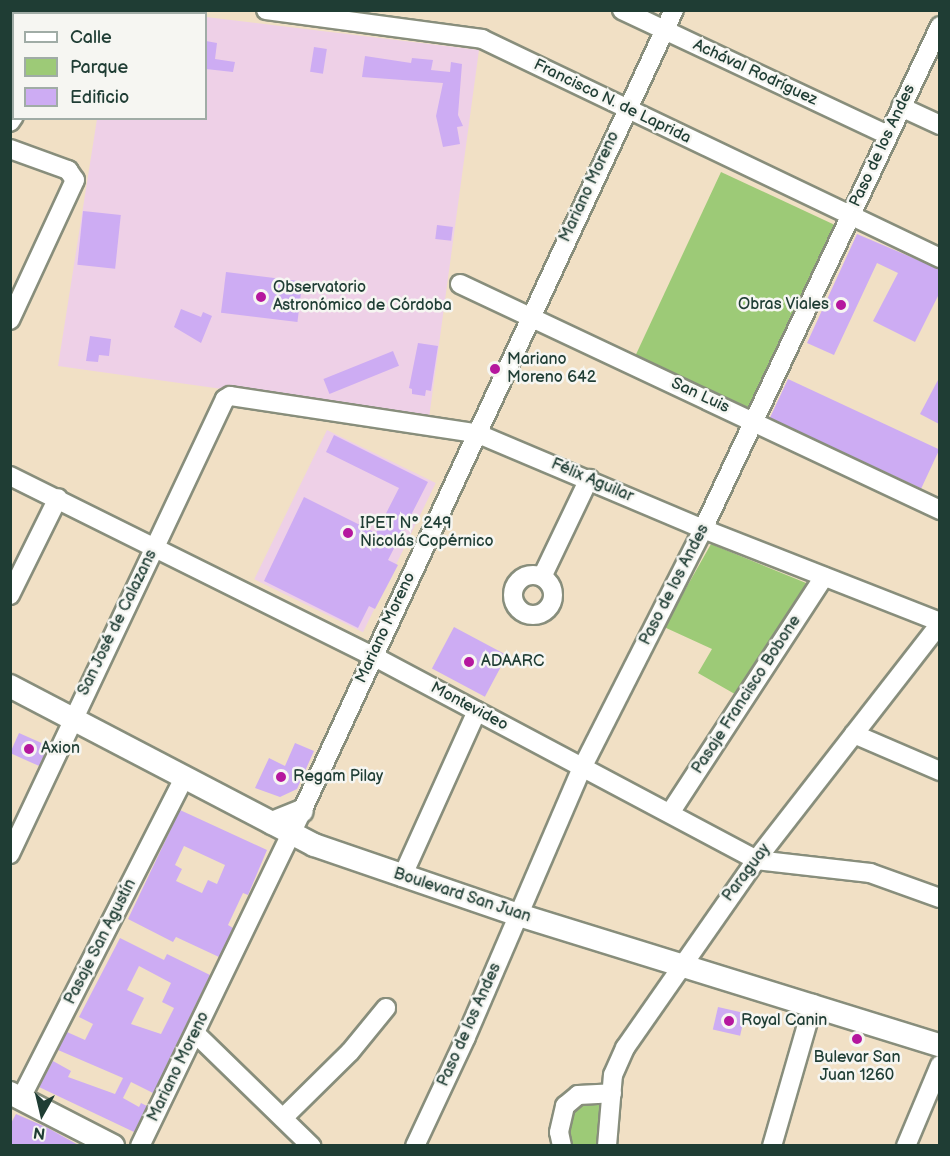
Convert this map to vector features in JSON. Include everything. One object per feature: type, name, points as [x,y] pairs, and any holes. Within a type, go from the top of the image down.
[{"type":"main road","name":"Boulevard San Juan","points":[[10,686],[180,786],[283,834],[516,921],[812,1010],[939,1045]]},
{"type":"main road","name":"Boulevard San Juan","points":[[10,702],[70,722],[283,834],[402,876],[516,921]]},
{"type":"main road","points":[[283,834],[302,811]]},
{"type":"main road","name":"Boulevard San Juan","points":[[812,1010],[939,1058]]},
{"type":"main road","points":[[16,1095],[113,1146]]},
{"type":"street","name":"Francisco N. de Laprida","points":[[266,10],[402,19],[482,39],[939,258]]},
{"type":"street","name":"Achával Rodríguez","points":[[622,10],[888,135]]},
{"type":"street","name":"Mariano Moreno","points":[[302,811],[529,317],[674,10]]},
{"type":"street","name":"Paso de los Andes","points":[[415,1146],[582,768],[703,529],[939,26]]},
{"type":"street","points":[[901,107],[939,125]]},
{"type":"street","points":[[10,149],[68,170],[75,180],[10,320]]},
{"type":"street","name":"San Luis","points":[[460,284],[939,510]]},
{"type":"street","name":"Félix Aguilar","points":[[230,396],[476,433],[703,529],[939,623]]},
{"type":"street","name":"San José de Calazans","points":[[10,854],[155,544],[225,399],[230,396]]},
{"type":"street","name":"Montevideo","points":[[10,476],[155,544],[477,711],[756,860],[876,874],[939,898]]},
{"type":"street","points":[[542,577],[589,479]]},
{"type":"street","points":[[10,596],[58,498]]},
{"type":"street","name":"Pasaje Francisco Bobone","points":[[670,813],[824,576]]},
{"type":"street","name":"Paraguay","points":[[607,1146],[617,1063],[676,970],[756,860],[939,623]]},
{"type":"street","points":[[402,876],[477,711]]},
{"type":"street","points":[[854,734],[939,771]]},
{"type":"street","name":"Pasaje San Agustín","points":[[16,1095],[180,786]]},
{"type":"street","name":"Mariano Moreno","points":[[140,1146],[196,1034],[283,834]]},
{"type":"street","points":[[283,1118],[350,1052],[386,1008]]},
{"type":"street","points":[[772,1146],[812,1010]]},
{"type":"street","points":[[196,1034],[311,1146]]},
{"type":"street","points":[[906,1146],[939,1065]]},
{"type":"street","points":[[562,1146],[559,1132],[565,1106],[578,1095],[612,1092]]},
{"type":"shaded area","points":[[207,17],[479,50],[429,418],[58,366],[97,120],[207,120]]},
{"type":"shaded area","name":"IPET N° 249 Nicolás Copérnico","points":[[327,430],[436,483],[363,632],[254,579]]},
{"type":"green space","points":[[721,172],[840,227],[754,412],[635,357]]},
{"type":"green space","points":[[711,544],[811,585],[740,697],[698,673],[712,649],[664,627]]},
{"type":"green space","points":[[606,1101],[601,1145],[569,1145],[566,1121],[572,1108]]},
{"type":"building","points":[[207,41],[217,43],[215,59],[235,62],[233,72],[207,69]]},
{"type":"building","points":[[314,47],[327,49],[323,74],[310,72]]},
{"type":"building","points":[[365,56],[411,63],[412,58],[433,60],[431,70],[450,72],[451,62],[462,64],[458,115],[463,126],[457,127],[460,144],[443,147],[436,116],[443,83],[362,77]]},
{"type":"building","points":[[83,211],[121,215],[115,269],[77,265]]},
{"type":"building","points":[[437,225],[453,227],[451,241],[435,239]]},
{"type":"building","points":[[857,234],[939,269],[939,294],[915,342],[873,321],[898,273],[877,263],[834,355],[807,343]]},
{"type":"building","name":"Observatorio Astronómico de Córdoba","points":[[226,272],[302,281],[297,322],[221,313]]},
{"type":"building","points":[[181,309],[201,317],[203,312],[212,316],[201,343],[174,327]]},
{"type":"building","points":[[90,336],[111,339],[109,356],[99,355],[98,362],[86,361]]},
{"type":"building","points":[[418,343],[438,346],[431,391],[426,390],[425,396],[412,394],[412,389],[409,388]]},
{"type":"building","points":[[393,351],[399,366],[329,394],[323,379]]},
{"type":"building","points":[[939,378],[939,424],[920,414]]},
{"type":"building","points":[[788,379],[939,450],[921,489],[770,418]]},
{"type":"building","name":"IPET N° 249 Nicolás Copérnico","points":[[334,435],[428,482],[388,560],[398,565],[375,609],[369,606],[358,628],[264,581],[304,497],[376,533],[399,488],[326,452]]},
{"type":"building","name":"ADAARC","points":[[454,627],[507,655],[485,697],[432,668]]},
{"type":"building","name":"Axion","points":[[19,733],[48,746],[39,766],[10,753]]},
{"type":"building","name":"Regam Pilay","points":[[295,743],[314,751],[297,789],[280,797],[255,788],[269,758],[285,766]]},
{"type":"building","points":[[180,810],[267,850],[248,895],[243,893],[228,925],[233,928],[219,957],[176,937],[173,942],[128,919]],"holes":[[[184,846],[225,865],[217,884],[208,880],[202,893],[176,881],[182,869],[175,865]]]},
{"type":"building","points":[[120,938],[164,960],[167,954],[210,975],[153,1093],[131,1082],[123,1098],[139,1107],[141,1103],[147,1106],[134,1132],[39,1087],[53,1061],[71,1071],[68,1077],[115,1094],[123,1078],[58,1050],[67,1032],[85,1040],[93,1024],[79,1017]],"holes":[[[139,966],[171,983],[162,1002],[174,1008],[161,1034],[131,1024],[144,998],[127,990]]]},
{"type":"building","name":"Royal Canin","points":[[718,1007],[745,1013],[740,1036],[713,1029]]},
{"type":"building","points":[[16,1114],[80,1146],[10,1146],[10,1125]]},
{"type":"place","name":"Observatorio Astronómico de Córdoba","points":[[261,297]]},
{"type":"place","name":"Obras Viales","points":[[841,305]]},
{"type":"place","name":"Mariano Moreno 642","points":[[495,369]]},
{"type":"place","name":"IPET N° 249 Nicolás Copérnico","points":[[348,533]]},
{"type":"place","name":"ADAARC","points":[[469,662]]},
{"type":"place","name":"Axion","points":[[29,749]]},
{"type":"place","name":"Regam Pilay","points":[[281,777]]},
{"type":"place","name":"Royal Canin","points":[[729,1021]]},
{"type":"place","name":"Bulevar San Juan 1260","points":[[857,1039]]}]
